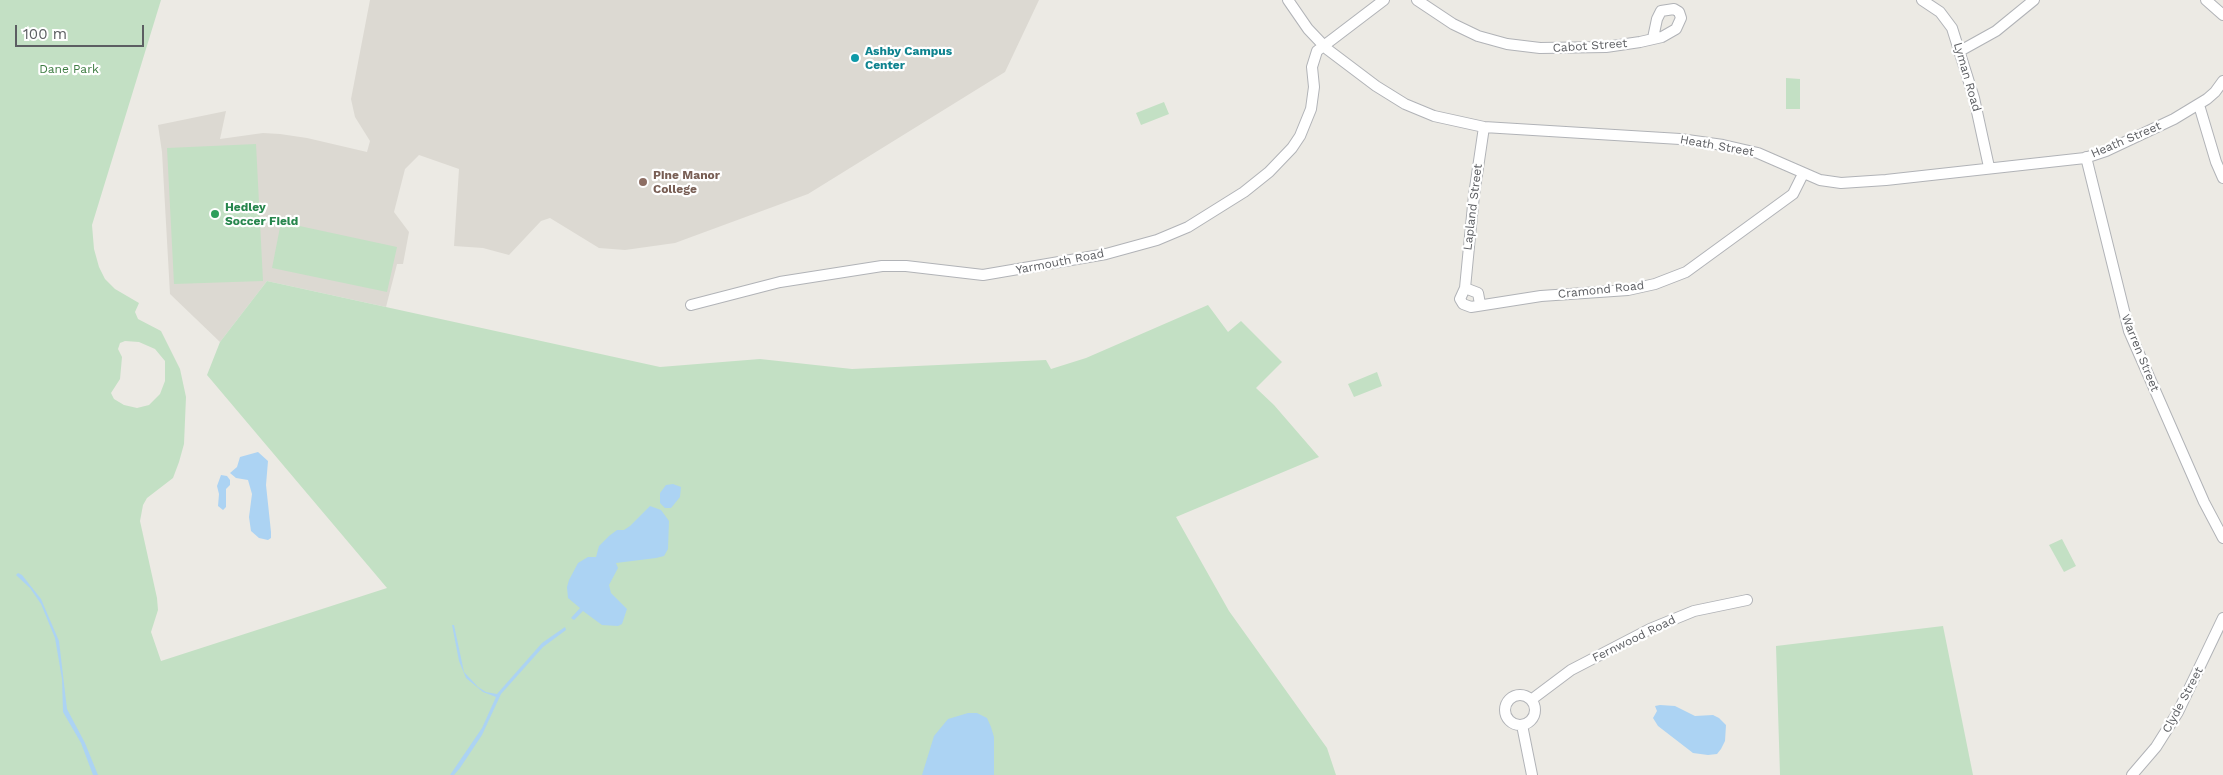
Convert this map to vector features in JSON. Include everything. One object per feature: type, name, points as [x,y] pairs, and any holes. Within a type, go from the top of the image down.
[{"type":"street","name":"Heath Street","points":[[1288,0],[1308,29],[1323,45],[1376,86],[1405,104],[1434,116],[1484,126],[1680,139],[1723,145],[1758,153],[1820,180],[1841,183],[1886,180],[2086,157],[2106,151],[2174,119],[2199,105],[2216,92],[2223,81]]},
{"type":"street","points":[[1323,45],[1384,0]]},
{"type":"street","name":"Cabot Street","points":[[1417,0],[1453,24],[1478,36],[1507,44],[1540,48],[1574,49],[1606,47],[1653,38]]},
{"type":"street","name":"Lyman Road","points":[[1922,0],[1946,20],[1952,28],[1974,98],[1989,167]]},
{"type":"street","points":[[1960,51],[1996,31],[2034,0]]},
{"type":"street","points":[[2206,0],[2223,15]]},
{"type":"street","name":"Yarmouth Road","points":[[691,305],[780,282],[882,266],[906,266],[983,275],[1106,254],[1157,240],[1188,227],[1244,192],[1269,172],[1292,148],[1300,136],[1310,109],[1314,87],[1312,67],[1317,51],[1323,45]]},
{"type":"street","points":[[2199,105],[2216,162],[2223,178]]},
{"type":"street","name":"Lapland Street","points":[[1480,304],[1471,307],[1463,304],[1460,299],[1465,288],[1474,195],[1484,126]]},
{"type":"street","name":"Warren Street","points":[[2086,157],[2129,330],[2204,502],[2223,538]]},
{"type":"street","name":"Cramond Road","points":[[1480,304],[1541,296],[1628,290],[1655,284],[1686,272],[1792,194],[1803,174]]},
{"type":"street","points":[[1465,288],[1478,293],[1480,304]]},
{"type":"street","name":"Fernwood Road","points":[[1531,700],[1571,670],[1650,629],[1694,611],[1747,600]]},
{"type":"street","name":"Clyde Street","points":[[2132,775],[2156,747],[2178,712],[2223,618]]},
{"type":"street","points":[[1514,696],[1523,696],[1531,700],[1534,708],[1533,717],[1522,725],[1509,720],[1506,716],[1505,706],[1514,696]]},
{"type":"street","points":[[1522,725],[1532,775]]},
{"type":"shaded area","name":"Pine Manor College","points":[[370,0],[1039,0],[1005,72],[808,194],[675,243],[625,250],[599,248],[550,218],[541,221],[509,255],[483,248],[454,246],[459,169],[419,155],[405,169],[394,212],[409,232],[403,264],[397,264],[386,307],[267,281],[220,342],[170,294],[162,152],[158,125],[226,111],[220,139],[263,133],[280,134],[307,138],[367,152],[370,141],[355,117],[351,99]]},
{"type":"green space","name":"Dane Park","points":[[0,0],[161,0],[92,225],[94,249],[99,267],[105,279],[115,289],[139,303],[135,312],[138,319],[161,331],[180,369],[186,397],[184,444],[179,462],[173,478],[147,498],[143,505],[140,521],[157,598],[158,610],[151,632],[161,661],[387,588],[207,375],[220,342],[267,281],[660,367],[760,359],[852,369],[1046,360],[1051,369],[1086,358],[1208,305],[1228,332],[1241,321],[1282,362],[1256,388],[1274,405],[1319,457],[1176,517],[1229,611],[1327,748],[1336,775],[0,775]],"holes":[[[125,341],[139,342],[155,349],[165,361],[165,381],[160,394],[149,405],[137,408],[124,405],[114,399],[111,393],[120,379],[122,357],[118,349],[120,343]]]},
{"type":"green space","points":[[1786,78],[1800,79],[1800,109],[1786,109]]},
{"type":"green space","points":[[1164,102],[1169,114],[1141,125],[1136,113]]},
{"type":"green space","name":"Hedley Soccer Field","points":[[256,144],[263,281],[174,284],[167,148]]},
{"type":"green space","points":[[281,222],[397,247],[387,292],[272,268]]},
{"type":"green space","points":[[1377,372],[1382,386],[1354,397],[1348,384]]},
{"type":"green space","points":[[2062,539],[2076,566],[2064,572],[2049,545]]},
{"type":"green space","points":[[1943,626],[1973,775],[1780,775],[1776,646]]},
{"type":"water","points":[[258,452],[268,461],[266,485],[271,538],[268,540],[259,538],[251,531],[249,517],[252,494],[248,480],[236,478],[230,473],[237,467],[240,457]]},
{"type":"water","points":[[221,475],[227,476],[230,480],[230,485],[226,489],[226,507],[223,510],[218,506],[219,494],[217,486]]},
{"type":"water","points":[[673,484],[681,487],[680,497],[671,508],[665,508],[660,503],[660,493],[666,485]]},
{"type":"water","points":[[650,506],[661,510],[669,521],[668,549],[664,556],[616,563],[618,568],[609,585],[611,593],[627,609],[622,624],[618,626],[602,625],[583,611],[574,620],[571,618],[580,608],[568,598],[567,587],[578,563],[588,557],[596,557],[599,546],[609,536],[617,530],[624,530],[630,526]]},
{"type":"water","points":[[18,573],[22,575],[41,599],[59,641],[67,709],[85,743],[98,775],[93,775],[81,743],[63,712],[62,679],[55,638],[41,604],[30,588],[16,575]]},
{"type":"water","points":[[452,625],[454,625],[464,672],[478,687],[486,692],[497,694],[542,643],[565,627],[566,630],[543,647],[501,694],[482,735],[460,768],[454,775],[450,775],[482,728],[496,697],[483,692],[466,678],[459,661]]},
{"type":"water","points":[[1655,706],[1675,706],[1695,716],[1713,715],[1719,718],[1726,725],[1725,741],[1721,749],[1717,754],[1693,753],[1658,726],[1653,718],[1657,711]]},
{"type":"water","points":[[968,713],[977,713],[987,718],[991,727],[994,737],[994,775],[922,775],[934,736],[948,719]]},
{"type":"place","name":"Ashby Campus Center","points":[[855,58]]},
{"type":"place","name":"Pine Manor College","points":[[643,182]]},
{"type":"place","name":"Hedley Soccer Field","points":[[215,214]]}]
